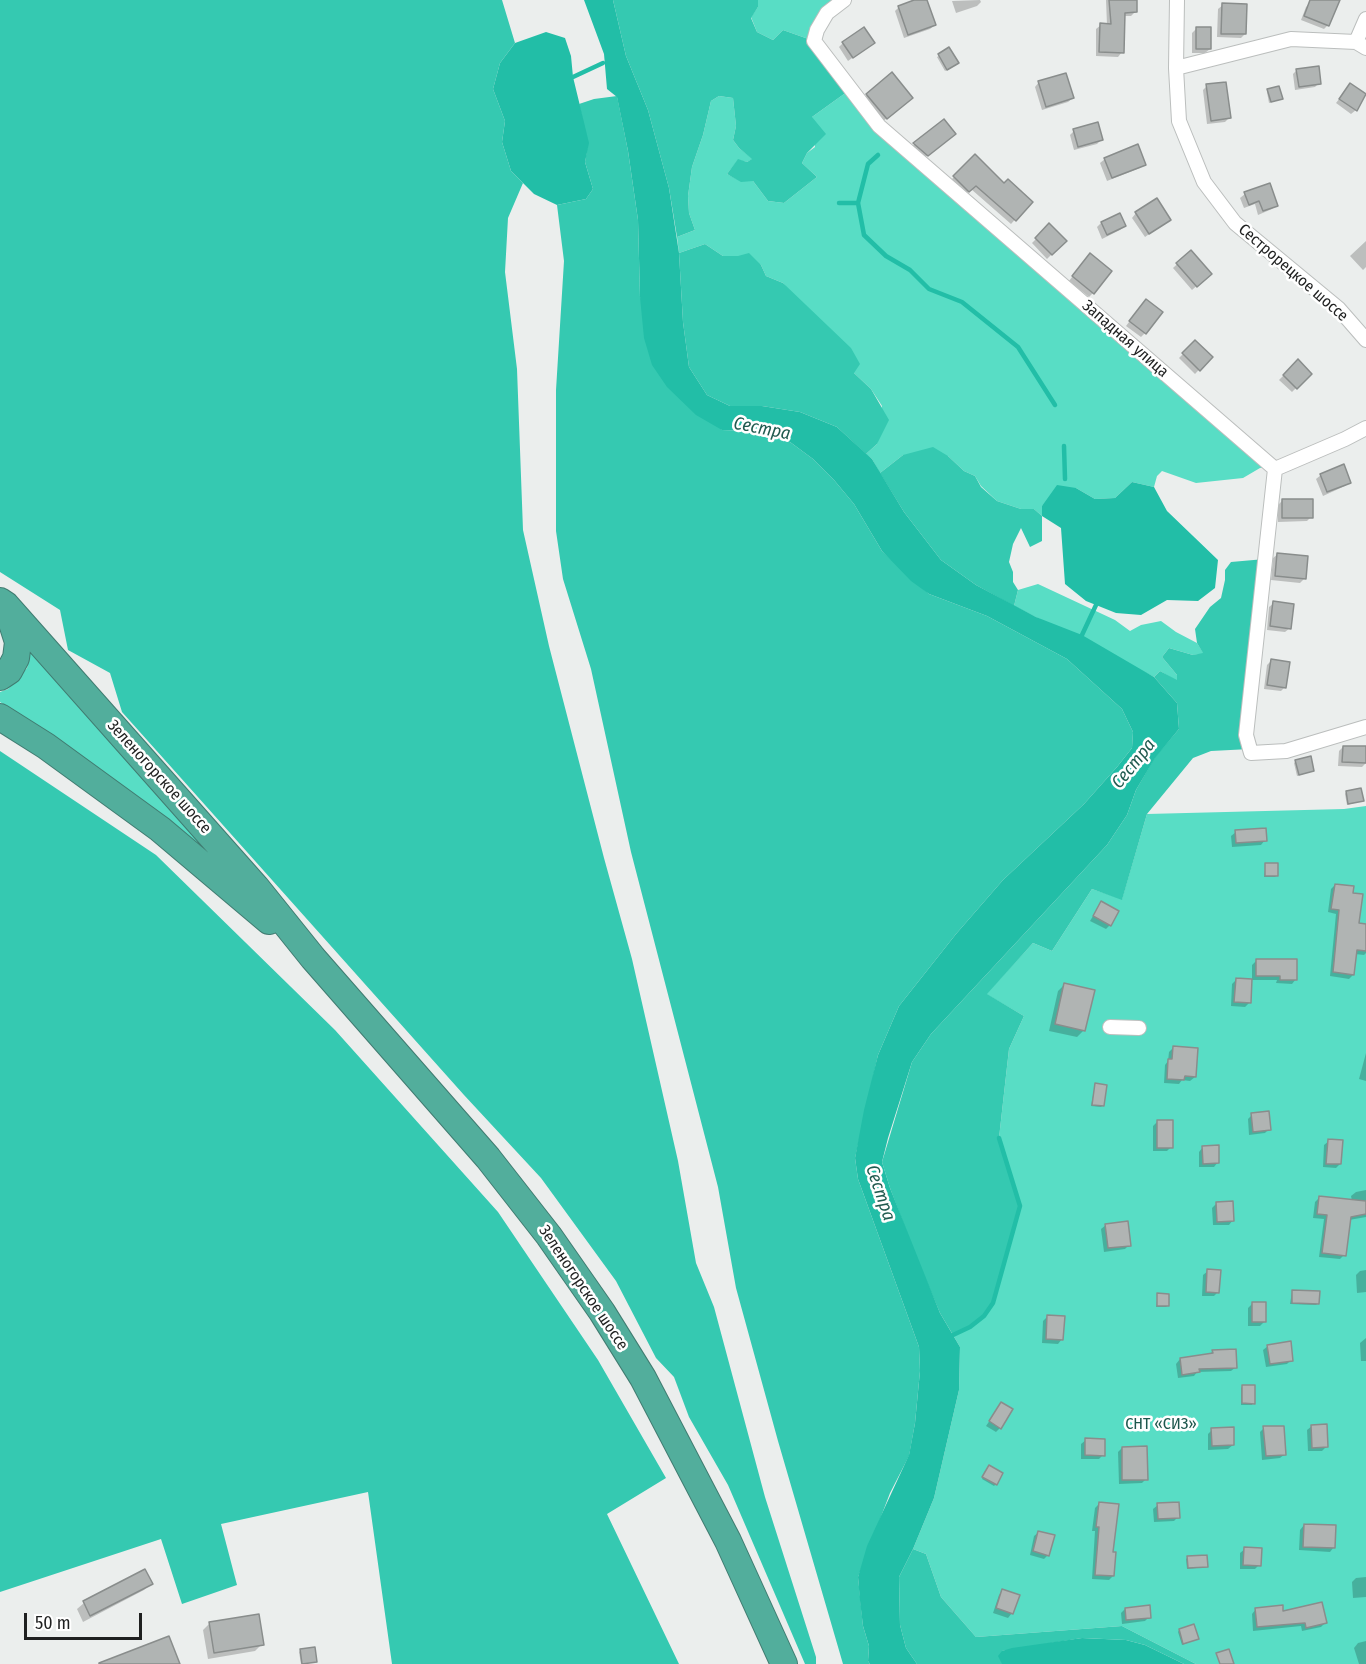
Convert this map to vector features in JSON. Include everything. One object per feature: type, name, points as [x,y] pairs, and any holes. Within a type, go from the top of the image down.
[{"type":"highway","points":[[0,677],[9,671],[16,658],[18,642],[3,603]]},
{"type":"highway","name":"Зеленогорское шоссе","points":[[3,603],[256,887],[313,958],[488,1158],[549,1236],[644,1378],[728,1541],[784,1664]]},
{"type":"highway","name":"Зеленогорское шоссе","points":[[0,717],[46,746],[160,829],[313,958]]},
{"type":"street","name":"Западная улица","points":[[844,0],[827,13],[817,30],[814,41],[879,126],[1275,469]]},
{"type":"street","name":"Сестрорецкое шоссе","points":[[1178,0],[1176,68],[1179,121],[1204,182],[1235,223],[1339,309],[1366,340]]},
{"type":"street","points":[[1176,68],[1292,39],[1361,45],[1366,19]]},
{"type":"street","points":[[1366,428],[1345,440],[1275,469],[1246,735],[1251,753],[1286,751],[1366,727]]},
{"type":"street","points":[[1110,1027],[1139,1028]]},
{"type":"green space","points":[[758,0],[844,0],[814,41],[783,30],[773,40],[757,32],[751,17],[758,7]]},
{"type":"green space","points":[[851,89],[879,126],[1272,466],[1260,468],[1243,478],[1196,483],[1162,471],[1157,476],[1154,487],[1132,482],[1115,498],[1095,499],[1076,488],[1042,506],[1042,516],[1034,509],[1021,509],[997,501],[981,486],[975,476],[964,471],[948,456],[903,455],[880,473],[872,459],[866,454],[877,444],[882,406],[871,389],[854,373],[783,283],[766,276],[761,265],[738,256],[723,256],[705,244],[679,253],[677,237],[695,230],[689,213],[688,196],[692,167],[711,101],[719,96],[733,98],[736,126],[733,140],[753,159],[747,162],[738,160],[727,174],[741,181],[753,181],[768,201],[784,203],[817,177],[802,163],[807,153],[815,147],[812,117]]},
{"type":"green space","points":[[1038,584],[1115,620],[1130,631],[1141,625],[1161,621],[1197,643],[1204,654],[1193,655],[1169,648],[1162,657],[1177,675],[1177,681],[1160,671],[1154,677],[1014,606],[1018,590]]},
{"type":"green space","points":[[31,650],[279,921],[79,759],[0,702],[0,692],[8,689],[27,668]]},
{"type":"green space","name":"СНТ «СИЗ»","points":[[1366,806],[1366,1664],[1196,1664],[1122,1626],[976,1637],[941,1597],[926,1554],[913,1549],[934,1498],[959,1390],[960,1347],[953,1335],[970,1327],[984,1316],[993,1303],[1017,1194],[999,1138],[1009,1049],[1024,1016],[986,994],[1033,943],[1052,951],[1092,889],[1122,899],[1147,814],[1344,809]]},
{"type":"shaded area","points":[[0,0],[502,0],[515,43],[500,63],[493,89],[505,121],[502,142],[511,171],[523,183],[508,218],[505,272],[517,369],[523,530],[549,646],[632,959],[678,1161],[696,1263],[714,1307],[765,1497],[816,1657],[816,1664],[805,1664],[728,1485],[689,1417],[674,1377],[656,1358],[616,1281],[541,1178],[122,712],[110,673],[68,650],[60,610],[0,572]]},
{"type":"shaded area","points":[[613,0],[758,0],[758,7],[751,18],[757,32],[773,40],[783,30],[814,41],[851,89],[812,117],[826,134],[807,153],[802,163],[817,177],[784,203],[768,201],[753,181],[741,182],[727,174],[738,159],[747,162],[752,159],[733,140],[736,126],[733,98],[719,96],[711,101],[692,167],[688,196],[689,213],[695,230],[677,237],[669,188],[648,110],[626,56]]},
{"type":"shaded area","points":[[617,96],[638,220],[640,297],[722,430],[748,431],[790,442],[813,459],[834,480],[854,504],[882,551],[929,594],[987,616],[1067,659],[1122,709],[1133,732],[1132,748],[1117,767],[1084,804],[1003,880],[956,934],[899,1006],[878,1055],[855,1158],[858,1179],[919,1347],[920,1371],[909,1456],[890,1493],[858,1577],[870,1664],[843,1664],[778,1441],[736,1288],[718,1187],[631,852],[591,669],[563,579],[556,531],[556,390],[564,261],[557,205],[586,199],[593,189],[585,162],[588,143],[579,104],[594,99]]},
{"type":"shaded area","points":[[705,244],[723,256],[749,253],[761,265],[766,276],[783,283],[851,348],[860,364],[854,373],[871,389],[889,420],[877,444],[866,454],[837,427],[800,412],[762,406],[730,406],[707,395],[689,367],[683,322],[679,253]]},
{"type":"shaded area","points":[[933,447],[948,456],[964,471],[975,476],[981,487],[997,501],[1021,509],[1034,509],[1042,516],[1042,541],[1030,547],[1021,528],[1013,544],[1009,562],[1013,572],[1013,582],[1018,590],[1014,606],[976,585],[941,560],[904,512],[880,473],[903,455]]},
{"type":"shaded area","points":[[1265,559],[1250,749],[1211,751],[1193,758],[1147,814],[1122,900],[1092,889],[1052,951],[1033,943],[987,994],[1024,1016],[1009,1049],[999,1138],[1020,1206],[993,1303],[984,1316],[970,1327],[953,1335],[940,1313],[917,1259],[882,1162],[912,1062],[931,1034],[1107,845],[1127,815],[1136,790],[1155,757],[1179,729],[1177,703],[1154,677],[1160,671],[1177,680],[1177,675],[1162,657],[1169,648],[1193,655],[1203,653],[1197,643],[1195,629],[1210,607],[1221,598],[1225,570],[1231,562]]},
{"type":"shaded area","points":[[0,751],[156,855],[335,1030],[498,1212],[598,1360],[666,1478],[607,1514],[679,1664],[392,1664],[368,1492],[221,1524],[237,1585],[182,1604],[161,1539],[0,1592]]},
{"type":"shaded area","points":[[913,1549],[926,1554],[941,1597],[976,1637],[1122,1626],[1196,1664],[1184,1664],[1145,1645],[1126,1640],[1082,1638],[1002,1651],[1002,1664],[917,1664],[906,1648],[900,1625],[899,1577]]},
{"type":"water","name":"Сестра","points":[[584,0],[613,0],[626,56],[648,110],[669,188],[679,253],[683,322],[689,367],[707,395],[730,406],[762,406],[800,412],[837,427],[872,459],[904,512],[941,560],[976,585],[1036,617],[1082,635],[1154,677],[1177,703],[1179,729],[1155,758],[1136,790],[1127,815],[1107,845],[931,1034],[912,1062],[888,1138],[882,1162],[890,1188],[940,1313],[960,1347],[959,1390],[934,1498],[899,1577],[900,1625],[906,1648],[917,1664],[870,1664],[868,1661],[869,1646],[863,1626],[860,1601],[858,1577],[867,1546],[909,1455],[920,1371],[919,1347],[858,1179],[855,1158],[864,1110],[878,1055],[899,1006],[956,934],[1003,880],[1084,804],[1117,767],[1132,748],[1133,732],[1122,709],[1067,659],[987,616],[929,594],[911,581],[882,551],[854,504],[813,459],[790,442],[748,431],[722,430],[696,415],[667,387],[652,365],[644,338],[640,297],[638,220],[628,151],[617,97],[607,89],[604,54]]},
{"type":"water","points":[[546,32],[565,38],[571,56],[573,77],[589,143],[585,162],[593,189],[586,199],[557,205],[534,194],[511,171],[502,142],[505,121],[493,89],[500,63],[515,43]]},
{"type":"water","points":[[1132,482],[1154,487],[1167,511],[1218,560],[1215,588],[1198,601],[1167,600],[1141,615],[1116,613],[1086,601],[1065,584],[1061,528],[1042,516],[1042,506],[1057,485],[1076,488],[1095,499],[1115,498]]},
{"type":"water","points":[[1082,1638],[1126,1640],[1145,1645],[1184,1664],[1002,1664],[998,1656],[1002,1651],[1012,1648]]},
{"type":"building","points":[[914,0],[927,0],[936,25],[908,35],[898,6]]},
{"type":"building","points":[[1109,0],[1137,0],[1137,12],[1125,13],[1124,53],[1099,52],[1100,23],[1111,24]]},
{"type":"building","points":[[1310,0],[1340,0],[1329,26],[1304,16]]},
{"type":"building","points":[[1222,3],[1247,4],[1246,34],[1221,34]]},
{"type":"building","points":[[864,27],[875,43],[853,58],[842,42]]},
{"type":"building","points":[[1196,27],[1211,27],[1211,49],[1196,49]]},
{"type":"building","points":[[949,47],[959,63],[947,70],[938,54]]},
{"type":"building","points":[[1319,66],[1321,84],[1299,87],[1296,69]]},
{"type":"building","points":[[892,72],[913,98],[887,119],[866,94]]},
{"type":"building","points":[[1066,73],[1074,98],[1046,107],[1038,81]]},
{"type":"building","points":[[1226,82],[1231,118],[1211,121],[1206,84]]},
{"type":"building","points":[[1350,83],[1366,94],[1357,111],[1339,99]]},
{"type":"building","points":[[1279,86],[1283,99],[1271,102],[1267,89]]},
{"type":"building","points":[[944,119],[956,134],[928,156],[913,143]]},
{"type":"building","points":[[1098,122],[1103,140],[1078,147],[1073,129]]},
{"type":"building","points":[[1138,144],[1146,165],[1112,178],[1104,158]]},
{"type":"building","points":[[975,154],[1004,183],[1008,179],[1033,202],[1016,221],[976,186],[969,192],[953,176]]},
{"type":"building","points":[[1270,183],[1278,206],[1263,211],[1259,201],[1249,205],[1244,192]]},
{"type":"building","points":[[1157,198],[1171,220],[1149,234],[1135,212]]},
{"type":"building","points":[[1120,213],[1126,226],[1107,235],[1101,222]]},
{"type":"building","points":[[1049,223],[1067,241],[1052,255],[1035,238]]},
{"type":"building","points":[[1191,250],[1212,274],[1197,287],[1176,263]]},
{"type":"building","points":[[1090,253],[1112,271],[1094,294],[1072,276]]},
{"type":"building","points":[[1146,299],[1163,312],[1146,334],[1129,321]]},
{"type":"building","points":[[1195,340],[1213,357],[1200,371],[1182,353]]},
{"type":"building","points":[[1298,359],[1312,374],[1297,389],[1283,375]]},
{"type":"building","points":[[1344,464],[1351,483],[1327,492],[1320,474]]},
{"type":"building","points":[[1282,499],[1313,499],[1313,518],[1282,518]]},
{"type":"building","points":[[1277,553],[1308,556],[1306,579],[1275,576]]},
{"type":"building","points":[[1273,601],[1294,604],[1291,629],[1270,626]]},
{"type":"building","points":[[1271,659],[1290,662],[1286,688],[1267,685]]},
{"type":"building","points":[[1343,746],[1366,746],[1366,763],[1342,762]]},
{"type":"building","points":[[1311,756],[1314,771],[1299,775],[1295,760]]},
{"type":"building","points":[[1361,788],[1364,801],[1348,804],[1346,791]]},
{"type":"building","points":[[1266,828],[1267,841],[1236,843],[1235,830]]},
{"type":"building","points":[[1265,863],[1278,863],[1278,876],[1265,876]]},
{"type":"building","points":[[1335,884],[1354,886],[1353,893],[1363,894],[1359,923],[1366,924],[1366,951],[1357,950],[1354,975],[1333,972],[1339,910],[1331,909]]},
{"type":"building","points":[[1101,901],[1119,911],[1111,926],[1093,916]]},
{"type":"building","points":[[1256,959],[1297,959],[1297,980],[1280,980],[1280,976],[1256,976]]},
{"type":"building","points":[[1236,978],[1252,979],[1251,1003],[1234,1002]]},
{"type":"building","points":[[1064,983],[1095,990],[1085,1031],[1055,1024]]},
{"type":"building","points":[[1173,1046],[1198,1048],[1196,1077],[1185,1076],[1184,1080],[1167,1079],[1168,1059],[1172,1059]]},
{"type":"building","points":[[1095,1083],[1107,1085],[1104,1106],[1092,1105]]},
{"type":"building","points":[[1269,1111],[1271,1130],[1253,1132],[1251,1113]]},
{"type":"building","points":[[1157,1120],[1173,1120],[1173,1148],[1157,1148]]},
{"type":"building","points":[[1328,1139],[1343,1140],[1341,1164],[1326,1164]]},
{"type":"building","points":[[1219,1145],[1219,1163],[1203,1164],[1202,1146]]},
{"type":"building","points":[[1319,1196],[1366,1201],[1366,1214],[1351,1217],[1346,1256],[1322,1253],[1327,1215],[1317,1214]]},
{"type":"building","points":[[1233,1201],[1234,1221],[1217,1222],[1216,1202]]},
{"type":"building","points":[[1128,1221],[1131,1246],[1108,1248],[1105,1224]]},
{"type":"building","points":[[1207,1269],[1221,1270],[1219,1293],[1206,1292]]},
{"type":"building","points":[[1292,1290],[1320,1291],[1319,1304],[1292,1303]]},
{"type":"building","points":[[1157,1293],[1169,1294],[1169,1306],[1157,1306]]},
{"type":"building","points":[[1252,1302],[1266,1302],[1266,1322],[1252,1322]]},
{"type":"building","points":[[1047,1315],[1065,1316],[1063,1340],[1046,1339]]},
{"type":"building","points":[[1291,1341],[1293,1361],[1270,1364],[1267,1345]]},
{"type":"building","points":[[1236,1349],[1237,1368],[1199,1369],[1200,1372],[1182,1375],[1180,1358],[1213,1353],[1212,1350]]},
{"type":"building","points":[[1242,1385],[1255,1385],[1255,1404],[1242,1403]]},
{"type":"building","points":[[1001,1402],[1013,1409],[1001,1429],[989,1421]]},
{"type":"building","points":[[1327,1424],[1328,1447],[1312,1448],[1311,1425]]},
{"type":"building","points":[[1263,1426],[1284,1426],[1286,1455],[1266,1456]]},
{"type":"building","points":[[1234,1427],[1234,1445],[1212,1446],[1211,1428]]},
{"type":"building","points":[[1085,1438],[1105,1439],[1105,1456],[1085,1455]]},
{"type":"building","points":[[1147,1446],[1148,1480],[1122,1480],[1122,1447]]},
{"type":"building","points":[[989,1465],[1003,1473],[997,1485],[982,1477]]},
{"type":"building","points":[[1099,1502],[1119,1504],[1113,1552],[1116,1552],[1114,1576],[1095,1575]]},
{"type":"building","points":[[1179,1502],[1180,1518],[1158,1519],[1157,1503]]},
{"type":"building","points":[[1304,1524],[1336,1525],[1335,1548],[1303,1547]]},
{"type":"building","points":[[1038,1531],[1055,1535],[1049,1556],[1033,1551]]},
{"type":"building","points":[[1244,1547],[1262,1548],[1261,1566],[1243,1565]]},
{"type":"building","points":[[1207,1555],[1208,1567],[1188,1568],[1187,1556]]},
{"type":"building","points":[[145,1569],[153,1584],[90,1616],[83,1601]]},
{"type":"building","points":[[1002,1589],[1020,1595],[1013,1614],[996,1608]]},
{"type":"building","points":[[1322,1602],[1327,1623],[1306,1628],[1305,1623],[1257,1627],[1255,1608],[1283,1605],[1283,1611]]},
{"type":"building","points":[[1150,1605],[1151,1618],[1126,1620],[1125,1608]]},
{"type":"building","points":[[259,1614],[264,1645],[214,1653],[209,1622]]},
{"type":"building","points":[[1194,1624],[1199,1639],[1183,1644],[1179,1629]]},
{"type":"building","points":[[169,1636],[180,1664],[99,1664],[99,1663]]},
{"type":"building","points":[[315,1647],[317,1662],[302,1664],[300,1649]]},
{"type":"building","points":[[1229,1649],[1234,1664],[1220,1664],[1216,1653]]},
{"type":"waterway","points":[[573,77],[603,63]]},
{"type":"waterway","points":[[858,203],[868,164],[878,155]]},
{"type":"waterway","points":[[839,203],[858,203],[864,235],[886,256],[910,270],[929,289],[962,302],[1018,347],[1055,405]]},
{"type":"waterway","points":[[1064,446],[1065,479]]},
{"type":"waterway","points":[[1082,635],[1096,605]]},
{"type":"waterway","points":[[953,1335],[970,1327],[984,1316],[993,1303],[1020,1206],[999,1138]]}]
